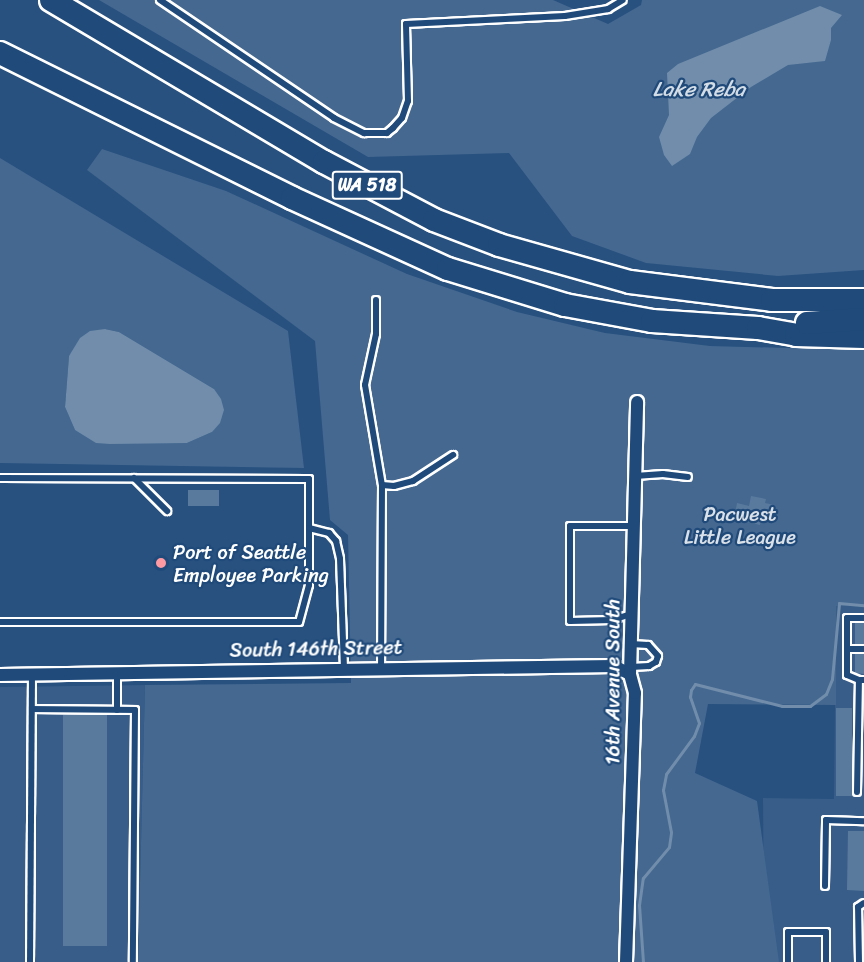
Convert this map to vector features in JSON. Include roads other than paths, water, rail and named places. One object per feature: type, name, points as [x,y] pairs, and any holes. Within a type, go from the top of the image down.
[{"type":"highway","name":"WA 518","points":[[51,0],[324,162],[434,220],[546,260],[609,277],[714,294],[772,300],[864,300]]},
{"type":"highway","name":"WA 518","points":[[0,53],[292,198],[448,269],[524,293],[591,310],[652,321],[758,328],[864,319]]},
{"type":"highway","points":[[714,294],[864,285]]},
{"type":"highway","points":[[758,328],[796,335],[864,336]]},
{"type":"street","name":"16th Avenue South","points":[[626,962],[635,693],[630,670],[638,402]]},
{"type":"street","name":"South 146th Street","points":[[0,675],[344,668],[614,666],[630,670]]},
{"type":"lane","points":[[160,0],[334,118],[364,133],[387,133],[402,118],[408,101],[406,24],[565,16],[608,9],[622,1]]},
{"type":"lane","points":[[376,300],[376,334],[366,385],[382,485],[381,668]]},
{"type":"lane","points":[[382,485],[394,486],[413,481],[453,455]]},
{"type":"lane","points":[[635,476],[663,474],[688,477]]},
{"type":"lane","points":[[0,478],[309,479],[309,585],[299,622],[0,622]]},
{"type":"lane","points":[[134,478],[167,511]]},
{"type":"lane","points":[[632,614],[612,620],[570,621],[570,526],[634,526]]},
{"type":"lane","points":[[309,528],[329,533],[338,550],[344,668]]},
{"type":"lane","points":[[857,792],[861,774],[861,680],[847,675],[848,618],[864,618]]},
{"type":"lane","points":[[630,670],[649,666],[656,662],[658,656],[648,645],[631,644]]},
{"type":"lane","points":[[847,649],[864,649]]},
{"type":"lane","points":[[117,672],[117,710]]},
{"type":"lane","points":[[30,962],[32,674]]},
{"type":"lane","points":[[32,709],[135,710],[133,962]]},
{"type":"lane","points":[[825,886],[826,820],[864,820]]},
{"type":"lane","points":[[859,962],[861,933],[858,907],[864,903]]},
{"type":"lane","points":[[788,962],[788,932],[826,933],[826,962]]},
{"type":"water","name":"Lake Reba","points":[[820,6],[842,15],[831,28],[831,40],[825,61],[788,65],[751,87],[711,118],[697,137],[690,154],[672,166],[664,155],[659,137],[669,115],[667,73],[678,64]]},
{"type":"water","points":[[105,329],[119,332],[214,389],[221,399],[224,410],[220,423],[212,432],[187,443],[96,443],[75,430],[65,407],[69,356],[80,338],[90,331]]},
{"type":"waterway","points":[[643,962],[639,905],[643,878],[669,847],[671,832],[663,790],[666,774],[694,736],[699,723],[690,697],[691,690],[695,684],[782,706],[810,706],[826,694],[832,679],[839,603],[864,605]]},
{"type":"place","name":"Port of Seattle Employee Parking","points":[[161,563]]},
{"type":"park label","name":"Pacwest Little League","points":[[740,526]]}]
